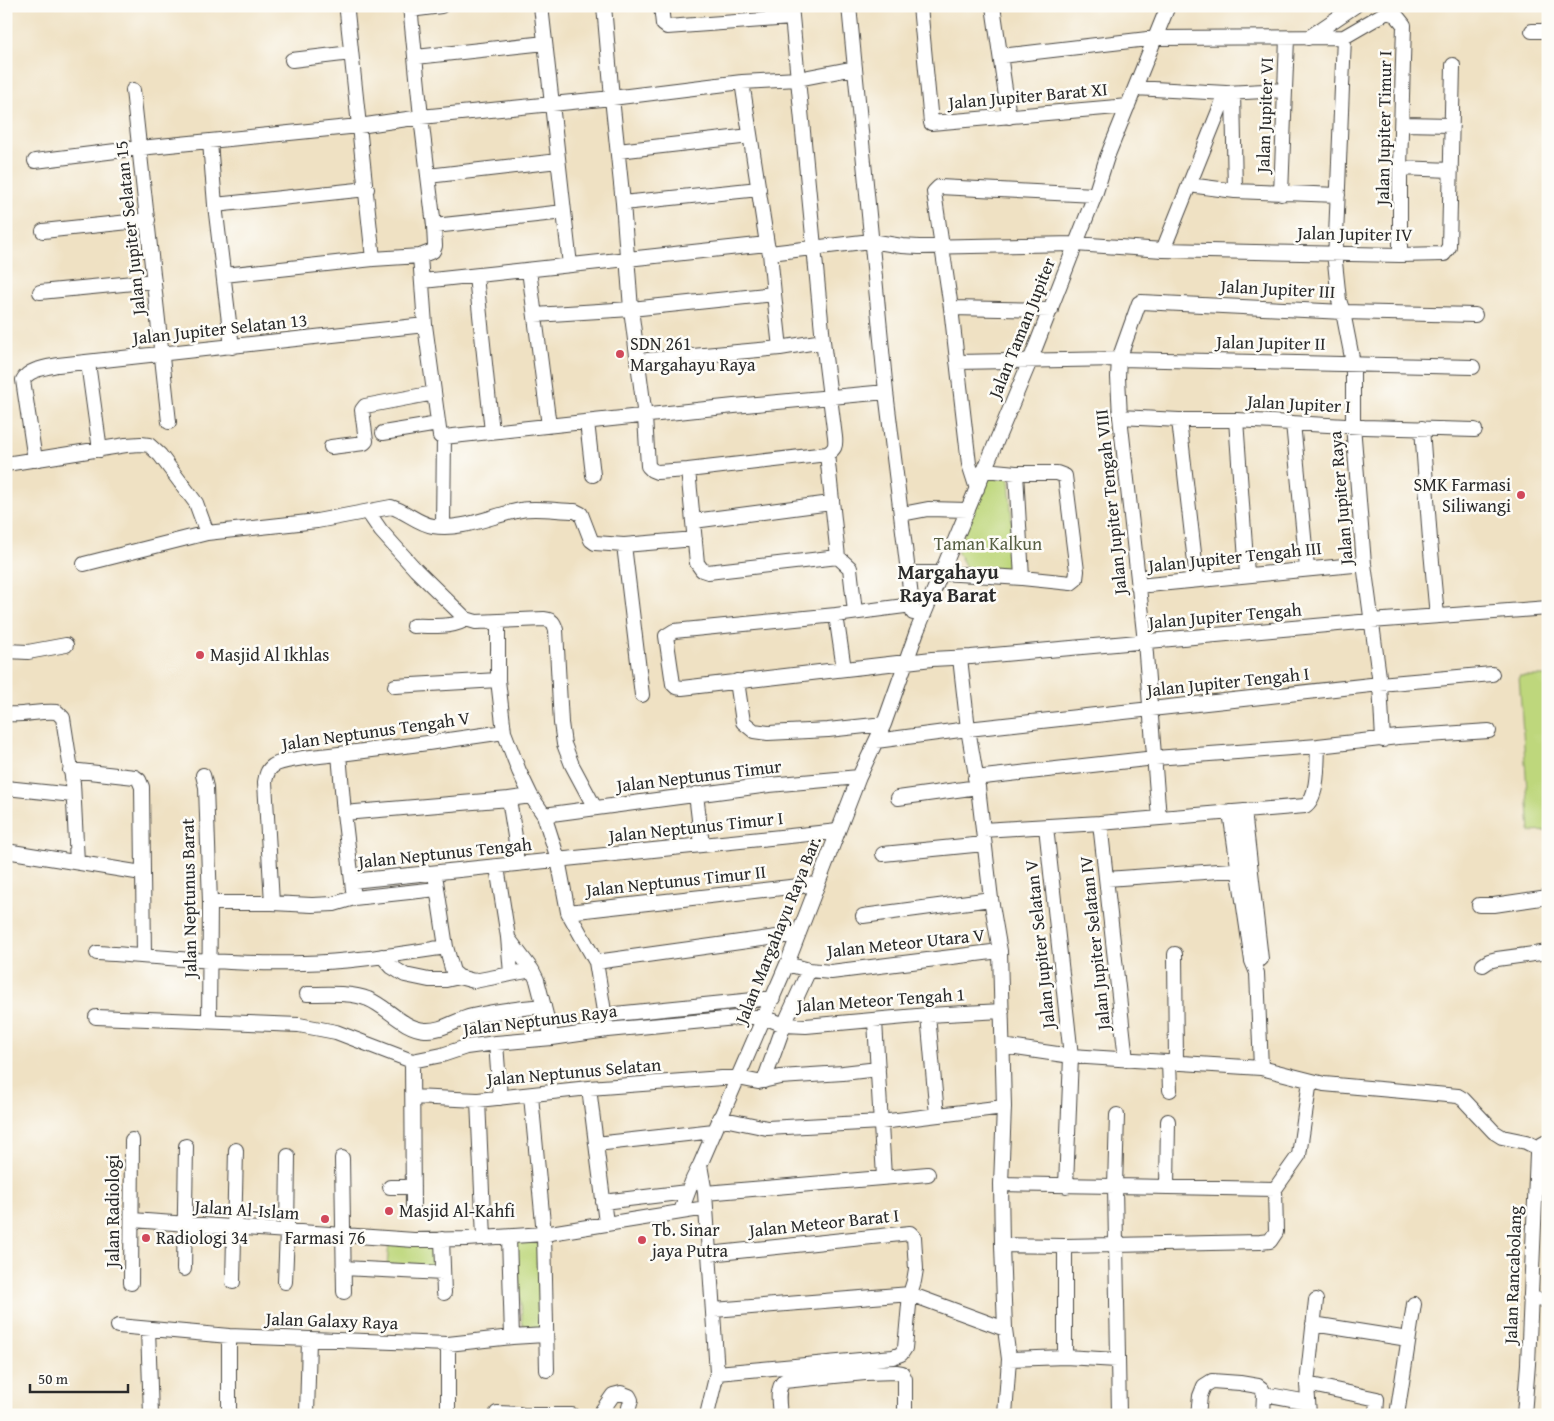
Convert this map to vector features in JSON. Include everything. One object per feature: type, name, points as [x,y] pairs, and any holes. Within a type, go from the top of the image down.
[{"type":"street","points":[[224,275],[373,259],[420,256],[433,251],[435,246],[434,226],[410,8],[441,6]]},
{"type":"street","points":[[542,6],[570,265]]},
{"type":"street","points":[[604,6],[631,309],[648,466],[657,472],[688,470],[827,454],[834,450],[836,445],[823,341],[791,12],[667,28],[663,24],[661,6]]},
{"type":"street","points":[[849,6],[886,392],[917,631]]},
{"type":"street","name":"Jalan Jupiter Barat XI","points":[[920,6],[931,123],[1128,106]]},
{"type":"street","points":[[994,6],[1009,117]]},
{"type":"street","name":"Jalan Taman Jupiter","points":[[905,662],[1051,310],[1108,157],[1168,6]]},
{"type":"street","points":[[1307,38],[1355,6]]},
{"type":"street","points":[[1002,56],[1156,38],[1344,37],[1386,9]]},
{"type":"street","name":"Jalan Jupiter Timur I","points":[[1386,9],[1396,15],[1404,25],[1403,124],[1400,168],[1400,255]]},
{"type":"street","points":[[347,12],[373,259]]},
{"type":"street","points":[[1532,31],[1548,31]]},
{"type":"street","name":"Jalan Jupiter Raya","points":[[1344,37],[1337,253],[1341,262],[1346,299],[1343,312],[1353,363],[1353,425],[1364,564],[1380,684],[1383,740]]},
{"type":"street","name":"Jalan Jupiter VI","points":[[1281,194],[1287,38]]},
{"type":"street","points":[[416,57],[546,43]]},
{"type":"street","points":[[292,60],[351,53]]},
{"type":"street","name":"Jalan Jupiter IV","points":[[422,281],[627,259],[871,244],[942,247],[1075,244],[1163,250],[1400,255],[1444,254],[1449,247],[1453,65]]},
{"type":"street","points":[[34,161],[742,82],[798,78],[855,68]]},
{"type":"street","points":[[742,82],[769,249],[780,348]]},
{"type":"street","points":[[1135,88],[1229,93],[1285,90]]},
{"type":"street","name":"Jalan Jupiter Selatan 15","points":[[133,90],[169,422]]},
{"type":"street","points":[[1163,250],[1229,93]]},
{"type":"street","points":[[1229,93],[1235,191]]},
{"type":"street","points":[[1403,124],[1452,126]]},
{"type":"street","points":[[618,151],[750,136]]},
{"type":"street","points":[[210,142],[215,205],[232,347]]},
{"type":"street","points":[[428,176],[558,160]]},
{"type":"street","points":[[1400,168],[1451,170]]},
{"type":"street","points":[[1189,185],[1235,191],[1338,195]]},
{"type":"street","points":[[976,488],[969,464],[951,308],[934,192],[939,187],[1095,195]]},
{"type":"street","points":[[215,205],[367,189]]},
{"type":"street","points":[[623,203],[759,189]]},
{"type":"street","points":[[434,226],[564,212]]},
{"type":"street","points":[[43,231],[148,220]]},
{"type":"street","points":[[420,256],[425,325],[440,436],[886,392]]},
{"type":"street","points":[[529,270],[549,426]]},
{"type":"street","points":[[476,276],[492,432]]},
{"type":"street","points":[[40,292],[154,282]]},
{"type":"street","points":[[535,315],[631,309],[774,294]]},
{"type":"street","name":"Jalan Jupiter III","points":[[1119,359],[1139,303],[1142,302],[1343,312],[1475,315]]},
{"type":"street","points":[[951,308],[1051,310]]},
{"type":"street","name":"Jalan Jupiter Selatan 13","points":[[35,460],[23,380],[24,376],[35,370],[58,365],[425,325]]},
{"type":"street","points":[[637,361],[780,348],[823,341]]},
{"type":"street","name":"Jalan Jupiter II","points":[[956,362],[1119,359],[1473,366]]},
{"type":"street","name":"Jalan Jupiter Tengah VIII","points":[[1119,359],[1120,417],[1145,642],[1159,818]]},
{"type":"street","points":[[88,363],[100,450]]},
{"type":"street","points":[[331,447],[364,443],[366,441],[362,410],[365,406],[434,393]]},
{"type":"street","name":"Jalan Jupiter I","points":[[1120,417],[1475,430]]},
{"type":"street","points":[[1179,420],[1197,580]]},
{"type":"street","points":[[1236,420],[1247,574]]},
{"type":"street","points":[[587,422],[593,475]]},
{"type":"street","points":[[1293,422],[1307,568]]},
{"type":"street","points":[[383,433],[438,424]]},
{"type":"street","points":[[1422,428],[1437,616]]},
{"type":"street","points":[[443,526],[444,437]]},
{"type":"street","points":[[6,464],[141,444],[149,445],[160,455],[196,503],[207,533]]},
{"type":"street","points":[[827,454],[838,557],[850,568],[855,612]]},
{"type":"street","points":[[688,470],[697,563],[702,570],[708,572],[838,557]]},
{"type":"street","points":[[909,573],[944,569],[1071,583],[1076,580],[1077,571],[1065,476],[984,470]]},
{"type":"street","points":[[1016,473],[1022,578]]},
{"type":"street","points":[[694,521],[831,503]]},
{"type":"street","points":[[84,564],[207,533],[317,520],[391,507],[397,508],[420,522],[433,526],[460,525],[522,510],[575,511],[581,514],[591,540],[595,544],[624,545],[695,539]]},
{"type":"street","points":[[902,514],[933,509],[968,510]]},
{"type":"street","points":[[368,512],[381,531],[416,570],[466,619],[476,622],[544,619],[554,622],[564,744],[572,765],[595,808]]},
{"type":"street","points":[[624,545],[642,695]]},
{"type":"street","name":"Jalan Jupiter Tengah III","points":[[1138,586],[1307,568],[1364,564]]},
{"type":"street","points":[[844,669],[836,615],[912,604]]},
{"type":"street","name":"Jalan Jupiter Tengah","points":[[836,615],[674,631],[666,636],[673,684],[676,687],[682,688],[932,659],[1371,621],[1548,608]]},
{"type":"street","points":[[413,626],[453,624],[460,623],[466,619]]},
{"type":"street","points":[[498,622],[498,680],[504,732],[531,796],[544,815],[558,860],[568,912],[596,962],[607,1030]]},
{"type":"street","points":[[6,651],[28,652],[66,645]]},
{"type":"street","points":[[956,658],[977,783],[991,899],[1000,951],[1004,1107],[1001,1184],[1002,1245],[1005,1329],[1009,1359],[1005,1415]]},
{"type":"street","name":"Jalan Margahayu Raya Bar.","points":[[681,1211],[687,1192],[787,964],[859,778],[884,724],[905,662]]},
{"type":"street","name":"Jalan Jupiter Tengah I","points":[[876,741],[968,729],[1380,684],[1492,674]]},
{"type":"street","points":[[395,686],[498,680]]},
{"type":"street","points":[[737,681],[743,722],[754,731],[768,733],[828,730],[884,724]]},
{"type":"street","points":[[6,714],[31,714],[52,711],[60,714],[65,725],[73,795],[77,862]]},
{"type":"street","points":[[898,798],[977,783],[1155,758],[1489,731]]},
{"type":"street","name":"Jalan Neptunus Tengah V","points":[[272,903],[265,782],[267,773],[272,766],[279,763],[339,754],[504,732]]},
{"type":"street","points":[[883,854],[1046,827],[1305,806],[1310,803],[1314,794],[1318,746]]},
{"type":"street","points":[[339,754],[352,881]]},
{"type":"street","points":[[70,770],[135,777],[139,780],[142,787],[144,955]]},
{"type":"street","name":"Jalan Neptunus Barat","points":[[203,775],[206,787],[210,903],[209,1021]]},
{"type":"street","name":"Jalan Neptunus Timur","points":[[544,815],[769,785],[859,778]]},
{"type":"street","points":[[6,788],[73,795]]},
{"type":"street","points":[[696,794],[702,846]]},
{"type":"street","points":[[344,813],[531,796]]},
{"type":"street","points":[[509,799],[516,843],[516,864]]},
{"type":"street","points":[[1237,812],[1250,909],[1261,960],[1257,973],[1261,1068]]},
{"type":"street","name":"Jalan Jupiter Selatan IV","points":[[1100,823],[1126,1060]]},
{"type":"street","name":"Jalan Jupiter Selatan V","points":[[1046,827],[1071,1056],[1066,1186]]},
{"type":"street","name":"Jalan Neptunus Timur I","points":[[558,860],[838,831]]},
{"type":"street","points":[[6,851],[142,873]]},
{"type":"street","name":"Jalan Neptunus Tengah","points":[[354,898],[352,881],[558,860]]},
{"type":"street","points":[[498,867],[511,974]]},
{"type":"street","points":[[1107,879],[1244,869]]},
{"type":"street","points":[[435,872],[446,948],[453,972],[459,977],[474,981],[532,970]]},
{"type":"street","name":"Jalan Neptunus Timur II","points":[[568,912],[817,884]]},
{"type":"street","name":"Jalan Neptunus Tengah","points":[[210,903],[272,903],[312,906],[334,904],[354,898],[437,889]]},
{"type":"street","points":[[1479,905],[1548,896]]},
{"type":"street","points":[[863,916],[991,899]]},
{"type":"street","points":[[596,962],[798,934]]},
{"type":"street","points":[[508,938],[538,980],[552,1038]]},
{"type":"street","points":[[98,953],[210,960],[302,963],[446,948]]},
{"type":"street","name":"Jalan Meteor Utara V","points":[[787,964],[819,971],[1000,951]]},
{"type":"street","points":[[1483,965],[1497,959],[1548,952]]},
{"type":"street","points":[[1170,1090],[1173,1062],[1175,954]]},
{"type":"street","points":[[382,956],[392,967],[405,975],[429,980],[446,980],[459,977]]},
{"type":"street","points":[[764,1081],[795,1026],[819,971]]},
{"type":"street","points":[[307,994],[337,994],[368,998],[412,1026],[424,1030],[445,1028],[469,1017],[499,1011],[544,1006]]},
{"type":"street","points":[[605,1015],[773,998]]},
{"type":"street","name":"Jalan Meteor Tengah 1","points":[[764,1017],[795,1026],[1002,1011]]},
{"type":"street","points":[[928,1015],[937,1115]]},
{"type":"street","name":"Jalan Neptunus Raya","points":[[412,1061],[442,1055],[466,1047],[496,1043],[552,1038],[607,1030],[764,1017]]},
{"type":"street","points":[[96,1018],[299,1025],[336,1032],[412,1061],[413,1210]]},
{"type":"street","points":[[875,1021],[884,1177]]},
{"type":"street","points":[[496,1043],[500,1098]]},
{"type":"street","points":[[1002,1046],[1071,1056],[1261,1068],[1324,1084],[1458,1096],[1491,1129],[1502,1137],[1544,1145]]},
{"type":"street","name":"Jalan Neptunus Selatan","points":[[413,1097],[478,1100],[531,1096],[589,1088],[738,1078],[758,1082],[780,1077],[878,1069]]},
{"type":"street","points":[[1002,1245],[1065,1246],[1270,1241],[1276,1232],[1275,1189],[1299,1155],[1310,1081]]},
{"type":"street","points":[[589,1088],[606,1223]]},
{"type":"street","points":[[531,1096],[544,1234],[547,1370]]},
{"type":"street","points":[[478,1100],[484,1238]]},
{"type":"street","points":[[596,1144],[717,1124],[761,1127],[881,1122],[1004,1107]]},
{"type":"street","points":[[1117,1116],[1115,1186],[1119,1415]]},
{"type":"street","points":[[1167,1187],[1168,1121]]},
{"type":"street","name":"Jalan Radiologi","points":[[131,1283],[132,1140]]},
{"type":"street","name":"Jalan Rancabolang","points":[[1524,1415],[1537,1154],[1544,1145]]},
{"type":"street","points":[[184,1269],[186,1146]]},
{"type":"street","points":[[232,1282],[236,1150]]},
{"type":"street","points":[[285,1282],[288,1156]]},
{"type":"street","points":[[342,1158],[344,1292]]},
{"type":"street","points":[[700,1165],[706,1208],[721,1253],[723,1309],[717,1373],[707,1415]]},
{"type":"street","points":[[705,1192],[928,1174]]},
{"type":"street","points":[[1001,1184],[1275,1189]]},
{"type":"street","points":[[390,1187],[413,1187]]},
{"type":"street","points":[[603,1202],[687,1192]]},
{"type":"street","name":"Jalan Al-Islam","points":[[132,1220],[414,1240],[544,1234],[706,1208]]},
{"type":"street","name":"Jalan Meteor Barat I","points":[[721,1253],[910,1233],[913,1234],[916,1269],[910,1294]]},
{"type":"street","points":[[509,1237],[512,1336]]},
{"type":"street","points":[[442,1239],[444,1293]]},
{"type":"street","points":[[1065,1246],[1065,1358]]},
{"type":"street","points":[[343,1268],[443,1273]]},
{"type":"street","points":[[1530,1296],[1548,1292]]},
{"type":"street","points":[[723,1309],[910,1294],[1005,1329]]},
{"type":"street","points":[[717,1373],[901,1354],[905,1348],[910,1294]]},
{"type":"street","points":[[1530,1296],[1548,1300]]},
{"type":"street","points":[[1264,1394],[1308,1408],[1307,1384],[1316,1300]]},
{"type":"street","points":[[1307,1384],[1377,1399],[1398,1408],[1414,1304]]},
{"type":"street","points":[[1314,1324],[1408,1339]]},
{"type":"street","name":"Jalan Galaxy Raya","points":[[118,1326],[229,1336],[448,1344],[512,1336],[545,1335]]},
{"type":"street","points":[[148,1329],[151,1415]]},
{"type":"street","points":[[229,1336],[229,1415]]},
{"type":"street","points":[[307,1415],[309,1340]]},
{"type":"street","points":[[448,1344],[448,1415]]},
{"type":"street","points":[[1009,1359],[1065,1358],[1117,1360]]},
{"type":"street","points":[[780,1415],[779,1391],[780,1385],[784,1381],[896,1372],[902,1373],[905,1379],[905,1415]]},
{"type":"street","points":[[1198,1415],[1200,1396],[1204,1386],[1212,1381],[1258,1386],[1264,1394],[1263,1415]]},
{"type":"street","points":[[599,1415],[613,1395],[620,1393],[629,1396],[631,1400],[627,1415]]},
{"type":"street","points":[[713,1393],[715,1415]]},
{"type":"street","points":[[1376,1415],[1377,1399]]},
{"type":"street","points":[[497,1413],[572,1415]]},
{"type":"green space","name":"Taman Kalkun","points":[[987,476],[1009,478],[1015,569],[967,569],[957,551]]},
{"type":"green space","points":[[1519,676],[1548,676],[1548,831],[1530,832]]},
{"type":"green space","points":[[515,1240],[538,1240],[542,1330],[523,1329]]},
{"type":"green space","points":[[389,1243],[438,1245],[435,1270],[387,1266]]},
{"type":"place","name":"SDN 261 Margahayu Raya","points":[[620,354]]},
{"type":"place","name":"SMK Farmasi Siliwangi","points":[[1521,495]]},
{"type":"place","name":"Masjid Al Ikhlas","points":[[200,655]]},
{"type":"place","name":"Masjid Al-Kahfi","points":[[389,1211]]},
{"type":"place","name":"Farmasi 76","points":[[325,1219]]},
{"type":"place","name":"Radiologi 34","points":[[146,1238]]},
{"type":"place","name":"Tb. Sinar jaya Putra","points":[[642,1240]]},
{"type":"district","name":"Margahayu Raya Barat","points":[[948,584]]}]
